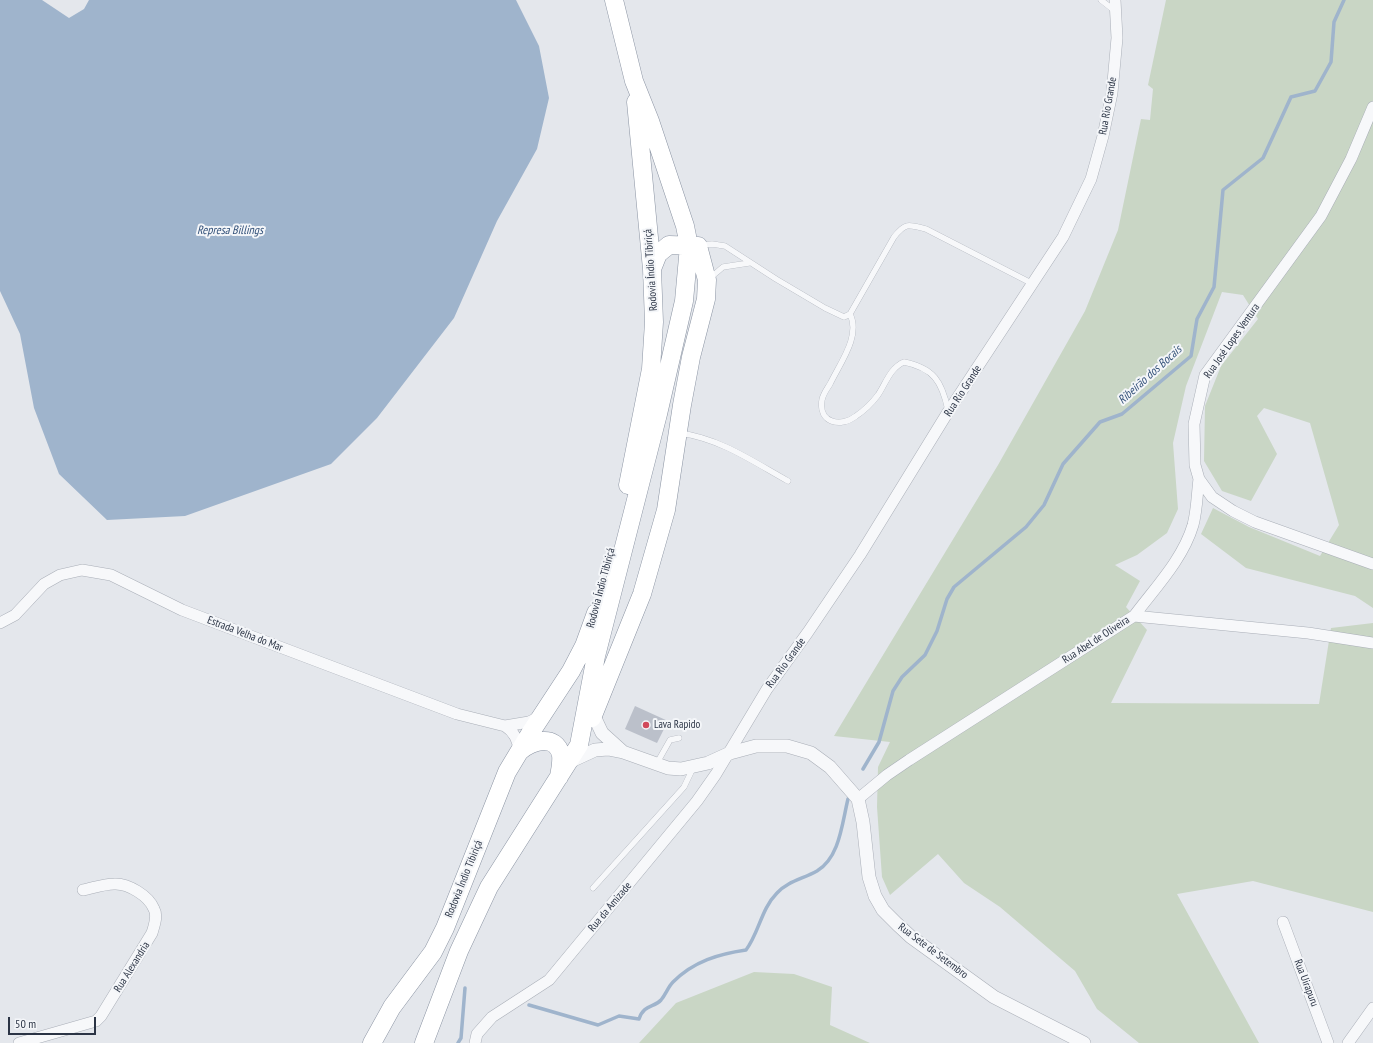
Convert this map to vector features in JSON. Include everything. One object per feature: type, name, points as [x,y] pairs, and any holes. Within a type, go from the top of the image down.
[{"type":"highway","name":"Rodovia Índio Tibiriçá","points":[[424,1043],[459,951],[489,887],[524,830],[558,780],[578,745],[596,656],[684,301],[693,246],[650,121],[634,81],[614,0]]},
{"type":"highway","name":"Rodovia Índio Tibiriçá","points":[[374,1041],[392,1007],[433,952],[507,772],[560,690],[584,646],[594,620],[621,514],[650,369],[654,322],[652,269],[634,81]]},
{"type":"highway","points":[[578,745],[594,714],[642,594],[658,543],[666,510],[677,432],[691,357],[706,299],[707,280],[693,246],[669,245],[663,248],[658,254],[652,269]]},
{"type":"highway","points":[[520,751],[530,743],[538,741],[546,741],[554,745],[561,756],[558,780]]},
{"type":"highway","points":[[420,1043],[430,1026]]},
{"type":"street","name":"Rua Rio Grande","points":[[730,753],[767,689],[860,555],[948,412],[1034,284],[1063,237],[1091,179],[1104,136],[1112,93],[1117,38],[1115,6]]},
{"type":"street","name":"Rua José Lopes Ventura","points":[[1373,108],[1351,159],[1321,216],[1205,375],[1194,424],[1195,465],[1199,478],[1212,497],[1233,511],[1255,522],[1373,564]]},
{"type":"street","points":[[1134,616],[1161,581],[1186,544],[1193,524],[1199,478]]},
{"type":"street","name":"Estrada Velha do Mar","points":[[0,623],[15,615],[44,584],[60,575],[82,570],[111,575],[182,610],[457,714],[504,726]]},
{"type":"street","name":"Rua Abel de Oliveira","points":[[858,799],[887,775],[909,760],[1134,616],[1308,633],[1373,643]]},
{"type":"street","points":[[504,726],[529,722],[544,713]]},
{"type":"street","name":"Rua Sete de Setembro","points":[[594,714],[602,733],[624,752]]},
{"type":"street","points":[[504,726],[512,730],[520,751]]},
{"type":"street","name":"Rua Sete de Setembro","points":[[569,762],[595,750],[624,752],[668,768],[693,768],[730,753],[756,746],[787,746],[798,748],[811,754],[830,767],[858,799],[863,822],[869,877],[875,896],[883,910],[911,937],[994,997],[1084,1043]]},
{"type":"street","name":"Rua da Amizade","points":[[475,1043],[477,1034],[492,1017],[549,980],[697,800],[730,753]]},
{"type":"street","name":"Rua Alexandria","points":[[19,1043],[96,1021],[101,1016],[152,933],[155,920],[155,909],[143,895],[132,888],[114,883],[83,890]]},
{"type":"street","name":"Rua Uirapuru","points":[[1283,922],[1328,1043]]},
{"type":"street","points":[[1348,1043],[1373,1008]]},
{"type":"lane","points":[[1101,0],[1115,6]]},
{"type":"lane","points":[[693,246],[720,244],[749,263],[838,315],[844,317],[850,314],[894,237],[902,227],[911,224],[926,229],[1034,284]]},
{"type":"lane","points":[[707,280],[723,267],[749,263]]},
{"type":"lane","points":[[850,314],[854,322],[854,329],[850,342],[822,402],[824,414],[831,422],[842,424],[860,414],[878,394],[891,372],[898,365],[904,362],[918,366],[939,381],[944,390],[948,412]]},
{"type":"lane","points":[[677,432],[700,436],[722,444],[788,481]]},
{"type":"lane","points":[[656,764],[670,740],[679,738]]},
{"type":"lane","points":[[593,888],[684,787],[693,768]]},
{"type":"green space","points":[[1166,0],[1373,0],[1373,608],[1355,596],[1246,568],[1201,534],[1213,508],[1249,527],[1320,556],[1339,525],[1310,423],[1264,408],[1257,416],[1277,454],[1251,501],[1222,491],[1204,461],[1205,406],[1221,366],[1258,319],[1243,295],[1222,292],[1186,386],[1173,443],[1178,509],[1167,533],[1137,555],[1115,565],[1140,581],[1126,607],[1147,630],[1111,703],[1319,704],[1331,628],[1373,623],[1373,912],[1253,881],[1177,894],[1259,1043],[1139,1043],[1097,1009],[1075,971],[1000,907],[964,883],[938,854],[890,895],[882,877],[877,807],[878,767],[890,742],[834,736],[998,465],[1085,311],[1118,230],[1141,119],[1150,120],[1153,89],[1148,85]]},
{"type":"green space","points":[[754,972],[794,974],[832,987],[830,1025],[870,1043],[639,1043],[676,1003]]},
{"type":"water","name":"Represa Billings","points":[[0,0],[42,0],[69,18],[84,9],[89,0],[516,0],[539,46],[549,98],[537,149],[497,221],[454,318],[377,418],[331,464],[185,516],[107,520],[59,474],[34,408],[20,334],[0,291]]},
{"type":"building","name":"Lava Rapido","points":[[635,706],[668,721],[657,743],[625,729]]},
{"type":"waterway","name":"Ribeirão dos Bocais","points":[[863,769],[879,742],[893,691],[902,677],[925,655],[937,631],[947,599],[954,587],[1026,527],[1044,505],[1063,464],[1100,422],[1122,414],[1191,356],[1197,319],[1214,287],[1223,190],[1263,158],[1291,97],[1315,91],[1331,62],[1334,22],[1344,0]]},
{"type":"waterway","name":"Ribeirão dos Bocais","points":[[529,1005],[598,1025],[619,1016],[639,1019],[641,1014],[646,1009],[661,1000],[673,982],[689,969],[717,956],[746,950],[767,906],[777,893],[791,883],[817,871],[825,865],[831,857],[842,829],[848,799]]},
{"type":"waterway","name":"Ribeirão dos Bocais","points":[[458,1043],[461,1038],[465,988]]},
{"type":"place","name":"Lava Rapido","points":[[646,725]]}]
